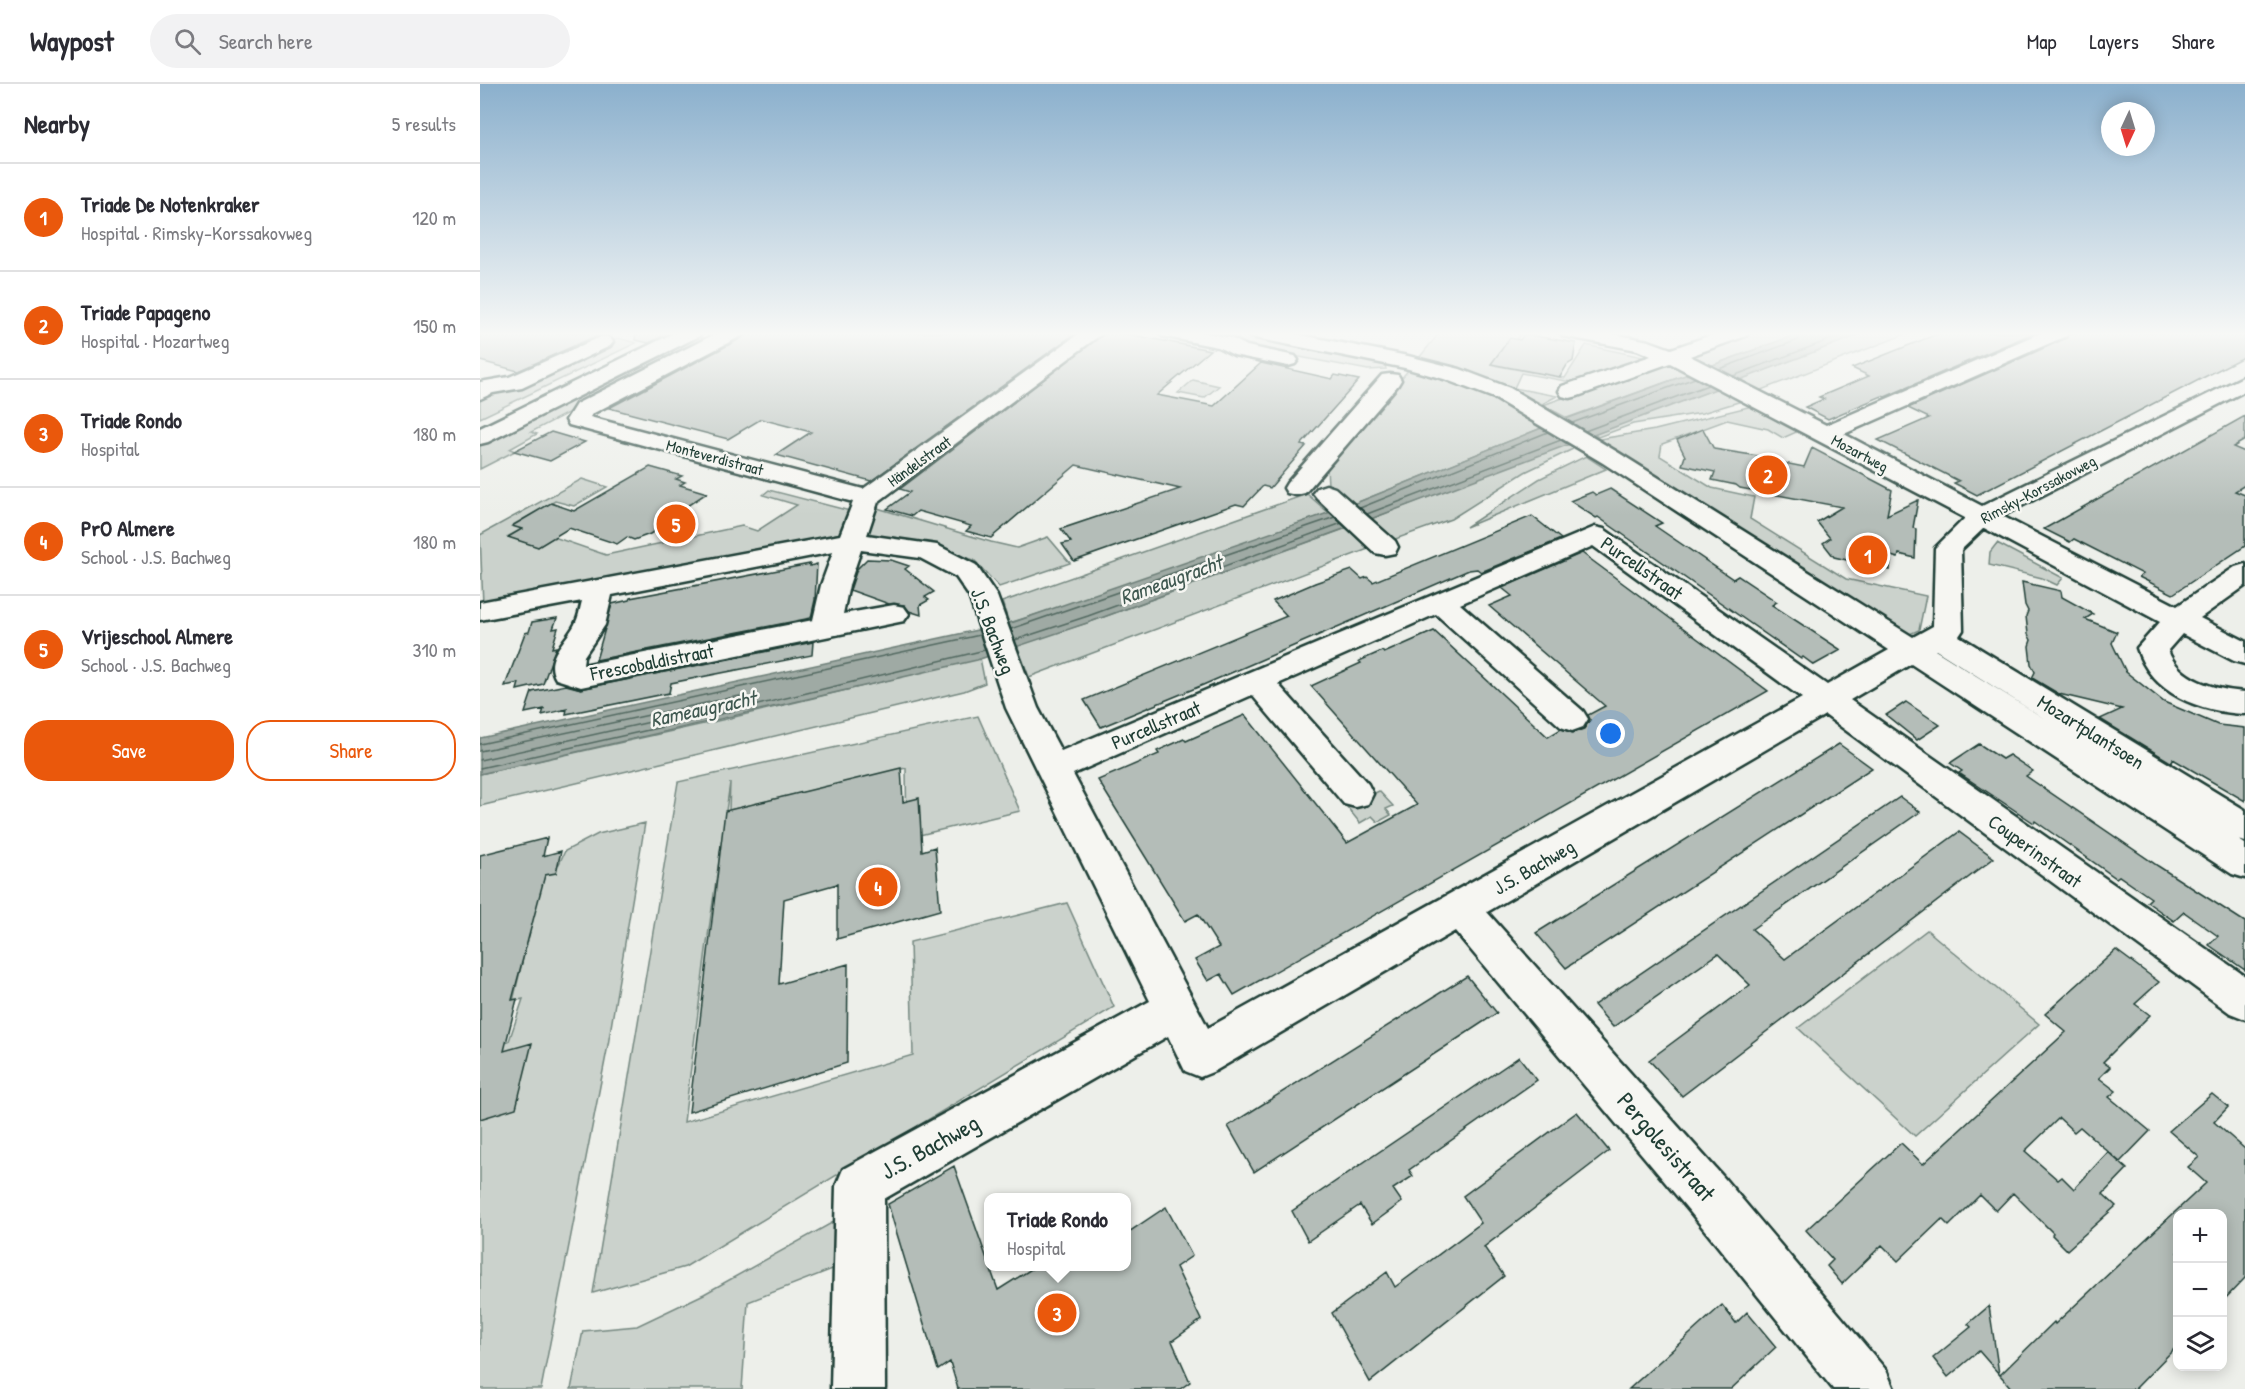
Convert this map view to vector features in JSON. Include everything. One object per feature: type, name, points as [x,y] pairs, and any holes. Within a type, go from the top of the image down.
[{"type":"street","points":[[480,424],[544,393]]},
{"type":"street","points":[[480,437],[569,393]]},
{"type":"street","name":"Monteverdistraat","points":[[616,393],[584,409],[577,420],[867,498]]},
{"type":"street","name":"Händelstraat","points":[[851,541],[867,498],[1011,393]]},
{"type":"street","points":[[1296,488],[1369,393]]},
{"type":"street","points":[[1502,393],[1924,643],[2245,863]]},
{"type":"street","name":"Mozartweg","points":[[1745,393],[1982,516]]},
{"type":"street","points":[[1824,434],[1919,393]]},
{"type":"street","name":"Rimsky-Korssakovweg","points":[[1924,643],[1948,630],[1948,548],[1982,516],[2224,393]]},
{"type":"street","points":[[1326,493],[1377,540]]},
{"type":"street","points":[[1982,516],[2245,654]]},
{"type":"street","name":"Purcellstraat","points":[[1053,768],[1595,534],[1827,698]]},
{"type":"street","points":[[826,627],[835,585],[851,541]]},
{"type":"street","name":"J.S. Bachweg","points":[[480,611],[851,541],[927,551],[966,571],[983,596],[1022,708],[1200,1056],[1924,643]]},
{"type":"street","points":[[2245,573],[2180,618],[2152,648],[2157,665],[2186,688],[2206,697],[2245,703]]},
{"type":"street","name":"Frescobaldistraat","points":[[599,590],[591,625],[568,655],[567,672],[581,676],[894,614]]},
{"type":"street","points":[[1440,602],[1572,719]]},
{"type":"street","name":"Mozartplantsoen","points":[[1924,643],[2245,828]]},
{"type":"street","points":[[1258,681],[1356,794]]},
{"type":"street","name":"Couperinstraat","points":[[1827,698],[2083,887],[2245,1000]]},
{"type":"street","name":"Pergolesistraat","points":[[1461,909],[1708,1196],[1867,1389]]},
{"type":"street","name":"J.S. Bachweg","points":[[858,1389],[860,1186],[1176,1009]]},
{"type":"shaded area","points":[[493,393],[532,393],[480,418],[480,397]]},
{"type":"shaded area","points":[[578,393],[606,393],[531,432],[537,434],[510,449],[515,451],[480,469],[480,442]]},
{"type":"shaded area","points":[[1178,393],[1210,393],[1204,398]]},
{"type":"shaded area","points":[[1389,393],[1480,393],[1497,399],[1544,427],[1351,505],[1328,485],[1327,467]]},
{"type":"shaded area","points":[[1519,393],[1557,396],[1542,404]]},
{"type":"shaded area","points":[[1577,393],[1636,393],[1567,418],[1543,405]]},
{"type":"shaded area","points":[[1704,393],[1731,393],[1745,400],[1702,413],[1633,424],[1598,437],[1593,434]]},
{"type":"shaded area","points":[[1752,406],[1801,430],[1783,438],[1768,429],[1727,420],[1662,444],[1660,456],[1712,488],[1754,497],[1750,519],[1846,579],[1926,596],[1919,630],[1903,637],[1615,453],[1619,452],[1600,439],[1655,430]]},
{"type":"shaded area","points":[[1568,443],[1575,448],[1525,472],[1451,519],[1390,541],[1368,520]]},
{"type":"shaded area","points":[[1586,456],[1606,469],[1466,527],[1539,479]]},
{"type":"shaded area","points":[[582,479],[607,487],[574,506],[555,501],[513,525],[522,529],[509,536],[538,547],[554,537],[606,555],[742,526],[757,531],[797,505],[763,495],[769,490],[854,512],[846,538],[483,604],[480,535]]},
{"type":"shaded area","points":[[1307,494],[1329,513],[1092,597],[1009,623],[1002,602]]},
{"type":"shaded area","points":[[874,507],[1017,548],[1048,537],[1070,563],[999,587],[974,560],[910,540],[866,535]]},
{"type":"shaded area","points":[[1347,528],[1371,548],[1029,677],[1017,645],[1090,622]]},
{"type":"shaded area","points":[[1997,543],[2063,578],[2057,585],[2042,578],[1989,565],[1990,552]]},
{"type":"shaded area","points":[[980,658],[985,683],[964,691],[480,806],[480,774],[726,719]]},
{"type":"shaded area","points":[[978,716],[1020,811],[907,838],[906,768],[729,810],[730,783],[684,1122],[913,1055],[910,942],[1067,903],[1114,1007],[685,1267],[593,1293],[678,782]]},
{"type":"shaded area","points":[[1379,791],[1393,806],[1386,809],[1391,815],[1378,822],[1372,816],[1360,823],[1347,807]]},
{"type":"shaded area","points":[[645,823],[608,1045],[541,1389],[480,1389],[480,1049],[509,1041],[523,999],[513,1001],[544,870],[559,864],[565,851],[598,834]]},
{"type":"shaded area","points":[[1927,930],[2039,1024],[1915,1136],[1798,1028]]},
{"type":"shaded area","points":[[837,1220],[835,1268],[748,1302],[742,1389],[571,1389],[583,1331],[637,1326],[704,1294]]},
{"type":"water","name":"Rameaugracht","points":[[1637,393],[1705,393],[1090,622],[977,660],[480,774],[480,738],[1014,622],[1351,505],[1544,427]]},
{"type":"building","points":[[638,393],[993,393],[871,481],[776,455],[811,432],[761,419],[728,439],[609,408]]},
{"type":"building","points":[[1026,393],[1159,393],[1157,395],[1214,406],[1228,393],[1347,393],[1301,445],[1306,446],[1270,488],[1263,486],[1244,506],[1236,504],[1074,561],[1062,544],[1071,542],[1061,529],[1180,489],[1076,465],[991,538],[966,531],[971,526],[918,511],[912,516],[887,509],[910,492],[900,489]]},
{"type":"building","points":[[1829,393],[1895,393],[1828,419],[1805,407],[1824,399],[1819,397]]},
{"type":"building","points":[[1942,393],[2174,393],[1977,495],[1954,483],[1959,481],[1878,440],[1929,418],[1908,408]]},
{"type":"building","points":[[2245,416],[2245,440],[2233,447],[2245,452],[2245,485],[2235,491],[2245,495],[2245,546],[2173,594],[2139,577],[2143,574],[2074,539],[2070,542],[2044,529]]},
{"type":"building","points":[[1703,429],[1714,449],[1771,458],[1774,461],[1804,467],[1812,448],[1892,490],[1887,515],[1918,500],[1913,528],[1916,529],[1915,558],[1899,554],[1898,558],[1891,556],[1890,570],[1834,557],[1823,543],[1830,538],[1817,522],[1842,507],[1740,488],[1712,480],[1715,472],[1682,465],[1685,456],[1677,440]]},
{"type":"building","points":[[551,432],[585,442],[550,461],[514,451]]},
{"type":"building","points":[[650,467],[682,476],[676,479],[685,482],[680,485],[707,493],[676,513],[681,515],[650,534],[634,540],[627,537],[617,544],[569,528],[538,547],[508,537],[522,529],[512,526],[551,503],[574,511]]},
{"type":"building","points":[[1610,489],[1662,523],[1655,526],[1733,579],[1738,576],[1777,602],[1772,605],[1841,650],[1814,665],[1803,657],[1801,659],[1598,517],[1596,518],[1570,501],[1592,492],[1596,495]]},
{"type":"building","points":[[1532,516],[1561,539],[1481,572],[1477,569],[1469,570],[1101,727],[1084,700],[1287,616],[1273,601],[1315,583],[1352,570],[1362,579],[1367,577],[1373,582]]},
{"type":"building","points":[[1582,553],[1768,691],[1234,995],[1221,974],[1208,981],[1195,960],[1219,947],[1198,914],[1185,921],[1098,780],[1159,754],[1157,751],[1184,739],[1186,741],[1245,715],[1347,843],[1417,805],[1311,686],[1361,663],[1359,661],[1382,651],[1384,653],[1434,631],[1548,737],[1561,729],[1573,733],[1584,729],[1590,720],[1588,715],[1605,706],[1489,606],[1512,596],[1502,588]]},
{"type":"building","points":[[867,559],[891,560],[909,566],[905,569],[934,592],[925,597],[929,600],[920,605],[921,615],[909,611],[904,605],[889,604],[850,590],[857,569]]},
{"type":"building","points":[[810,564],[810,566],[817,564],[815,600],[811,618],[596,660],[612,604],[630,598]]},
{"type":"building","points":[[2022,582],[2061,591],[2062,597],[2093,614],[2085,619],[2117,632],[2112,643],[2126,672],[2164,702],[2218,725],[2245,728],[2245,801],[2173,759],[2172,763],[2100,719],[2122,709],[2059,694],[2032,678],[2035,672],[2031,664],[2029,646],[2031,640],[2026,616],[2028,611]]},
{"type":"building","points":[[557,618],[553,629],[558,628],[552,648],[556,647],[543,684],[517,690],[519,683],[505,686],[525,633],[529,632],[532,622]]},
{"type":"building","points":[[813,642],[812,655],[671,683],[669,693],[566,714],[567,709],[542,715],[544,709],[525,713],[532,692],[566,685],[581,689]]},
{"type":"building","points":[[1906,702],[1940,725],[1917,740],[1886,715]]},
{"type":"building","points":[[1839,744],[1872,768],[1566,968],[1536,933]]},
{"type":"building","points":[[1979,744],[2002,759],[2009,755],[2033,771],[2026,776],[2245,922],[2245,970],[2209,945],[2218,936],[2184,912],[2174,921],[2147,902],[2151,898],[2119,876],[2116,878],[2035,821],[2034,823],[1959,773],[1962,771],[1950,763]]},
{"type":"building","points":[[901,768],[903,802],[919,798],[922,851],[935,847],[940,910],[837,939],[837,884],[784,899],[779,984],[848,964],[847,1063],[689,1112],[725,811]]},
{"type":"building","points":[[1900,797],[1920,812],[1752,929],[1785,959],[1959,832],[1994,858],[1682,1096],[1649,1060],[1750,985],[1718,954],[1613,1027],[1594,1005]]},
{"type":"building","points":[[547,838],[543,856],[561,851],[556,873],[545,875],[512,1000],[517,999],[504,1051],[532,1043],[516,1108],[480,1119],[480,855]]},
{"type":"building","points":[[2116,950],[2159,982],[2135,1004],[2150,1015],[2103,1062],[2110,1067],[2099,1078],[2116,1091],[2109,1097],[2150,1131],[2120,1162],[2080,1127],[2074,1132],[2059,1118],[2025,1151],[2058,1180],[2062,1177],[2074,1189],[2108,1152],[2127,1169],[2103,1194],[2116,1206],[2067,1250],[2013,1193],[1996,1211],[1980,1195],[1949,1226],[1942,1219],[1898,1261],[1882,1245],[1842,1284],[1827,1266],[1833,1260],[1806,1230],[1901,1143],[1923,1164],[2066,1032],[2045,1014]]},
{"type":"building","points":[[1467,976],[1497,1013],[1254,1172],[1228,1126]]},
{"type":"building","points":[[1519,1057],[1537,1080],[1409,1170],[1413,1176],[1393,1189],[1402,1202],[1372,1224],[1360,1205],[1308,1241],[1292,1211]]},
{"type":"building","points":[[2212,1094],[2228,1107],[2214,1122],[2245,1149],[2245,1278],[2227,1297],[2227,1209],[2178,1209],[2206,1183],[2188,1167],[2199,1157],[2169,1131]]},
{"type":"building","points":[[1577,1112],[1609,1151],[1484,1247],[1504,1276],[1370,1382],[1332,1313],[1387,1272],[1395,1287],[1481,1223],[1463,1196]]},
{"type":"building","points":[[954,1166],[984,1251],[984,1271],[991,1271],[998,1290],[1028,1271],[1131,1271],[1131,1231],[1166,1207],[1192,1256],[1176,1267],[1201,1320],[1172,1341],[1190,1382],[1180,1389],[958,1389],[950,1362],[938,1370],[888,1204]]},
{"type":"building","points":[[2173,1214],[2173,1350],[2135,1389],[2012,1389],[2000,1375],[2054,1322],[2055,1324]]},
{"type":"building","points":[[1722,1305],[1736,1323],[1747,1312],[1776,1347],[1731,1389],[1629,1389]]},
{"type":"building","points":[[1989,1306],[1999,1374],[1979,1351],[1948,1377],[1933,1358],[1971,1327],[1968,1324]]},
{"type":"place","name":"Triade Papageno","points":[[1768,475]]},
{"type":"place","name":"Vrijeschool Almere","points":[[676,524]]},
{"type":"place","name":"Triade De Notenkraker","points":[[1868,555]]},
{"type":"place","name":"PrO Almere","points":[[878,887]]},
{"type":"place","name":"Triade Rondo","points":[[1057,1313]]}]
